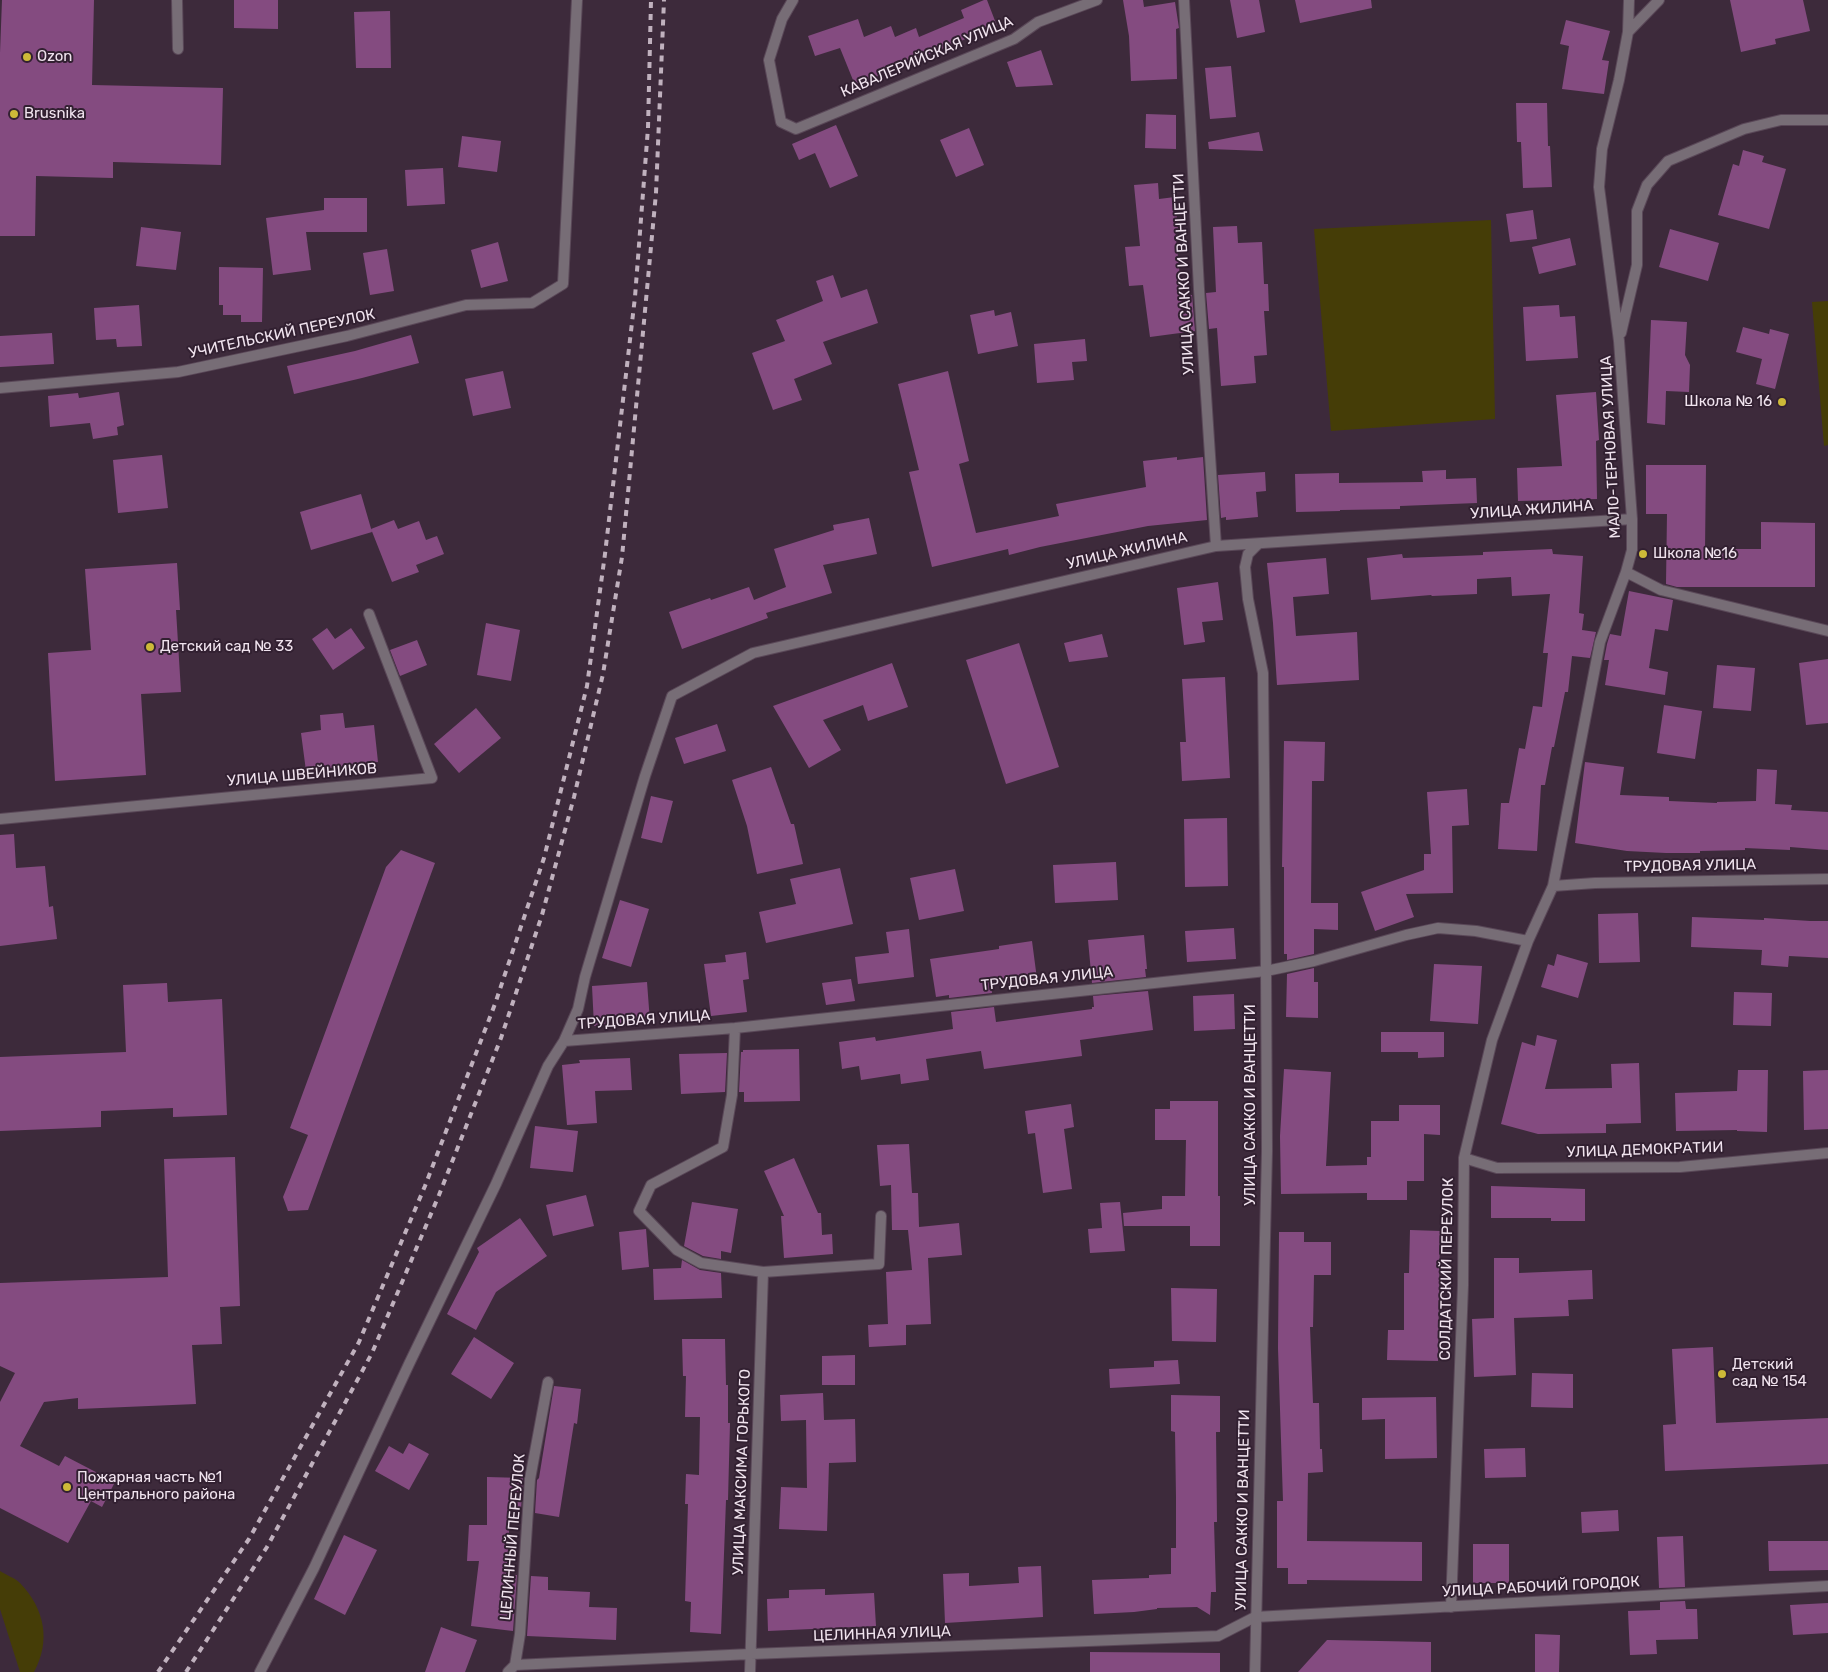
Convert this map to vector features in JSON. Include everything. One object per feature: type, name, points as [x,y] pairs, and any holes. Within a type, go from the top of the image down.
[{"type":"street","points":[[177,0],[178,49]]},
{"type":"street","name":"УЧИТЕЛЬСКИЙ ПЕРЕУЛОК","points":[[0,388],[178,372],[347,336],[466,305],[532,303],[563,284],[576,0]]},
{"type":"street","name":"КАВАЛЕРИЙСКАЯ УЛИЦА","points":[[793,0],[782,19],[769,60],[781,122],[796,128],[1014,39],[1038,22],[1097,0]]},
{"type":"street","name":"УЛИЦА САККО И ВАНЦЕТТИ","points":[[1184,0],[1198,289],[1216,546]]},
{"type":"street","name":"МАЛО-ТЕРНОВАЯ УЛИЦА","points":[[1528,941],[1553,886],[1600,642],[1626,572],[1632,550],[1632,519],[1619,341],[1599,187],[1602,149],[1619,80],[1628,32],[1628,0]]},
{"type":"street","points":[[1628,32],[1659,0]]},
{"type":"street","points":[[1619,341],[1637,265],[1637,211],[1647,184],[1668,161],[1744,129],[1781,120],[1828,120]]},
{"type":"street","name":"УЛИЦА ЖИЛИНА","points":[[260,1672],[314,1568],[409,1364],[496,1184],[548,1066],[564,1041],[578,1009],[585,977],[662,719],[672,696],[753,653],[1216,546],[1632,519]]},
{"type":"street","name":"УЛИЦА САККО И ВАНЦЕТТИ","points":[[1255,1672],[1267,1151],[1266,971],[1263,673],[1248,599],[1245,566],[1248,554],[1258,544]]},
{"type":"street","points":[[1626,572],[1662,590],[1828,631]]},
{"type":"street","name":"УЛИЦА ШВЕЙНИКОВ","points":[[0,819],[432,778],[369,614]]},
{"type":"street","name":"ТРУДОВАЯ УЛИЦА","points":[[1553,886],[1595,883],[1828,879]]},
{"type":"street","name":"ТРУДОВАЯ УЛИЦА","points":[[564,1041],[735,1028],[1266,971],[1314,961],[1438,928],[1476,931],[1528,941]]},
{"type":"street","name":"СОЛДАТСКИЙ ПЕРЕУЛОК","points":[[1451,1607],[1463,1285],[1464,1158],[1492,1040],[1528,941]]},
{"type":"street","points":[[735,1028],[732,1096],[724,1148],[651,1185],[639,1211],[677,1250],[701,1263],[763,1272],[879,1264],[881,1216]]},
{"type":"street","name":"УЛИЦА ДЕМОКРАТИИ","points":[[1464,1158],[1497,1168],[1680,1167],[1828,1153]]},
{"type":"street","name":"УЛИЦА МАКСИМА ГОРЬКОГО","points":[[750,1672],[763,1272]]},
{"type":"street","name":"ЦЕЛИННЫЙ ПЕРЕУЛОК","points":[[512,1669],[520,1634],[530,1480],[548,1382]]},
{"type":"street","name":"УЛИЦА РАБОЧИЙ ГОРОДОК","points":[[1256,1617],[1828,1586]]},
{"type":"street","name":"ЦЕЛИННАЯ УЛИЦА","points":[[512,1669],[751,1654],[1218,1636],[1256,1617]]},
{"type":"shaded area","points":[[1491,220],[1495,419],[1331,431],[1314,229]]},
{"type":"shaded area","points":[[1828,301],[1828,445],[1824,446],[1812,302]]},
{"type":"shaded area","points":[[0,1571],[20,1583],[40,1614],[44,1637],[39,1660],[34,1672],[20,1672],[0,1609]]},
{"type":"building","points":[[2,0],[94,0],[92,85],[223,88],[221,165],[113,162],[113,178],[36,176],[35,236],[0,236],[0,53]]},
{"type":"building","points":[[234,0],[278,0],[278,29],[234,28]]},
{"type":"building","points":[[987,0],[997,26],[927,55],[927,57],[855,85],[840,48],[815,56],[808,36],[858,19],[864,37],[891,26],[895,37],[916,28],[919,37],[964,18],[961,10]]},
{"type":"building","points":[[1123,0],[1143,0],[1144,7],[1175,2],[1179,28],[1176,29],[1177,79],[1131,81],[1129,36]]},
{"type":"building","points":[[1230,0],[1259,0],[1265,32],[1237,38]]},
{"type":"building","points":[[1295,0],[1371,0],[1372,8],[1300,23]]},
{"type":"building","points":[[1730,0],[1803,0],[1810,31],[1775,39],[1776,44],[1741,52]]},
{"type":"building","points":[[390,11],[391,68],[356,68],[354,12]]},
{"type":"building","points":[[1566,20],[1610,31],[1602,60],[1609,61],[1604,94],[1562,89],[1569,46],[1560,44]]},
{"type":"building","points":[[1041,50],[1053,85],[1016,87],[1007,62]]},
{"type":"building","points":[[1231,66],[1236,117],[1210,119],[1205,68]]},
{"type":"building","points":[[1516,103],[1547,103],[1548,146],[1550,146],[1552,187],[1523,188],[1521,142],[1517,142]]},
{"type":"building","points":[[1146,114],[1176,115],[1176,149],[1145,148]]},
{"type":"building","points":[[836,125],[858,176],[830,188],[815,153],[799,160],[792,144]]},
{"type":"building","points":[[969,128],[984,165],[956,177],[940,140]]},
{"type":"building","points":[[1259,132],[1263,151],[1209,149],[1208,142]]},
{"type":"building","points":[[462,136],[501,141],[497,172],[458,167]]},
{"type":"building","points":[[1743,150],[1764,156],[1762,162],[1786,169],[1769,229],[1718,215],[1733,164],[1739,166]]},
{"type":"building","points":[[443,168],[445,204],[407,206],[405,170]]},
{"type":"building","points":[[1158,183],[1159,199],[1175,197],[1178,229],[1175,229],[1182,296],[1192,295],[1195,331],[1150,337],[1143,285],[1129,286],[1125,247],[1140,246],[1134,185]]},
{"type":"building","points":[[324,198],[367,198],[367,232],[306,232],[311,270],[273,275],[266,218],[324,210]]},
{"type":"building","points":[[1533,210],[1537,239],[1510,242],[1506,214]]},
{"type":"building","points":[[1237,226],[1238,243],[1262,242],[1264,284],[1268,284],[1269,311],[1264,311],[1267,355],[1254,356],[1256,383],[1221,386],[1217,328],[1209,329],[1206,293],[1216,292],[1213,227]]},
{"type":"building","points":[[141,227],[181,232],[176,270],[136,266]]},
{"type":"building","points":[[1670,229],[1719,243],[1708,281],[1659,267]]},
{"type":"building","points":[[1570,238],[1576,265],[1539,274],[1532,247]]},
{"type":"building","points":[[498,242],[508,281],[481,288],[471,250]]},
{"type":"building","points":[[387,249],[394,291],[370,295],[363,253]]},
{"type":"building","points":[[219,267],[263,268],[262,322],[241,322],[241,315],[223,315],[223,305],[219,305]]},
{"type":"building","points":[[833,275],[841,298],[867,289],[878,323],[823,342],[832,364],[794,379],[802,400],[773,410],[752,353],[785,341],[776,320],[823,301],[816,281]]},
{"type":"building","points":[[139,305],[142,346],[117,347],[116,339],[96,340],[94,308]]},
{"type":"building","points":[[1559,305],[1560,317],[1575,316],[1578,358],[1526,361],[1523,307]]},
{"type":"building","points":[[994,310],[995,316],[1011,312],[1018,346],[978,354],[970,315]]},
{"type":"building","points":[[1651,320],[1687,322],[1685,355],[1690,365],[1689,392],[1666,391],[1665,425],[1647,423]]},
{"type":"building","points":[[1743,327],[1769,334],[1770,329],[1789,334],[1775,389],[1756,384],[1762,359],[1736,352]]},
{"type":"building","points":[[52,333],[54,364],[0,367],[0,336]]},
{"type":"building","points":[[411,335],[419,363],[294,394],[287,366],[355,351]]},
{"type":"building","points":[[1085,339],[1087,361],[1072,362],[1074,380],[1037,383],[1034,344]]},
{"type":"building","points":[[503,371],[511,408],[473,416],[465,379]]},
{"type":"building","points":[[948,371],[969,461],[959,464],[976,533],[1059,516],[1056,504],[1146,487],[1143,461],[1177,457],[1177,460],[1203,457],[1207,520],[1148,526],[1040,547],[1009,555],[1008,549],[932,567],[909,472],[919,470],[898,384]]},
{"type":"building","points":[[119,392],[124,425],[117,427],[118,435],[93,439],[90,423],[50,427],[48,396],[78,393],[79,398]]},
{"type":"building","points":[[1596,392],[1599,440],[1596,441],[1597,499],[1518,501],[1517,468],[1562,466],[1556,395]]},
{"type":"building","points":[[162,455],[168,508],[118,513],[113,460]]},
{"type":"building","points":[[1646,465],[1706,465],[1705,549],[1761,549],[1761,522],[1815,523],[1815,587],[1677,587],[1666,584],[1667,514],[1646,514]]},
{"type":"building","points":[[1446,470],[1446,479],[1476,478],[1477,503],[1400,506],[1400,509],[1296,512],[1295,474],[1339,473],[1339,483],[1423,482],[1422,471]]},
{"type":"building","points":[[1265,472],[1266,491],[1256,492],[1258,517],[1226,520],[1226,517],[1221,518],[1218,475]]},
{"type":"building","points":[[361,494],[372,532],[311,550],[300,512]]},
{"type":"building","points":[[869,518],[877,554],[823,565],[832,593],[766,613],[768,618],[682,649],[669,612],[749,587],[754,600],[786,587],[774,549],[834,530],[833,525]]},
{"type":"building","points":[[394,520],[398,529],[419,521],[426,540],[437,536],[444,554],[416,565],[419,572],[392,582],[371,529]]},
{"type":"building","points":[[1552,549],[1553,554],[1583,556],[1579,613],[1584,614],[1582,630],[1596,632],[1590,658],[1572,656],[1568,692],[1565,692],[1545,785],[1541,785],[1537,851],[1498,849],[1501,803],[1509,803],[1519,748],[1525,749],[1533,706],[1542,707],[1548,653],[1543,653],[1550,594],[1512,596],[1511,577],[1477,579],[1477,594],[1431,595],[1371,600],[1367,558],[1402,554],[1403,558],[1483,555],[1483,552]]},
{"type":"building","points":[[1326,558],[1329,594],[1293,597],[1296,636],[1357,632],[1359,680],[1277,685],[1267,563]]},
{"type":"building","points":[[177,563],[180,610],[176,610],[181,692],[141,694],[146,775],[55,781],[48,653],[91,650],[85,569]]},
{"type":"building","points":[[1218,582],[1223,620],[1202,622],[1205,642],[1184,645],[1177,588]]},
{"type":"building","points":[[1629,591],[1673,600],[1668,631],[1655,629],[1649,668],[1668,672],[1665,695],[1605,685],[1609,660],[1604,660],[1607,644],[1610,634],[1621,636]]},
{"type":"building","points":[[486,623],[520,630],[511,681],[477,675]]},
{"type":"building","points":[[327,628],[335,639],[351,628],[365,648],[333,670],[312,639]]},
{"type":"building","points":[[1102,634],[1108,657],[1069,662],[1064,643]]},
{"type":"building","points":[[417,640],[427,665],[400,676],[390,650]]},
{"type":"building","points":[[1019,643],[1059,767],[1006,784],[966,660]]},
{"type":"building","points":[[1828,659],[1828,723],[1806,725],[1799,663]]},
{"type":"building","points":[[892,663],[908,707],[868,721],[863,705],[823,720],[841,750],[809,768],[773,706]]},
{"type":"building","points":[[1717,665],[1755,668],[1751,711],[1713,708]]},
{"type":"building","points":[[1225,677],[1230,778],[1182,781],[1180,742],[1186,742],[1182,679]]},
{"type":"building","points":[[1664,705],[1702,711],[1695,759],[1657,753]]},
{"type":"building","points":[[476,708],[501,738],[459,773],[434,744]]},
{"type":"building","points":[[343,713],[345,728],[374,725],[378,762],[306,771],[301,733],[321,730],[320,715]]},
{"type":"building","points":[[717,724],[726,751],[684,764],[675,738]]},
{"type":"building","points":[[1284,741],[1325,742],[1324,781],[1312,781],[1311,903],[1338,903],[1338,930],[1314,929],[1314,954],[1287,960],[1287,954],[1284,954],[1284,867],[1282,867]]},
{"type":"building","points":[[1585,762],[1624,767],[1620,795],[1669,797],[1669,801],[1717,803],[1756,801],[1757,769],[1777,770],[1775,804],[1792,805],[1791,810],[1828,812],[1828,850],[1790,847],[1790,850],[1745,848],[1745,850],[1700,851],[1700,853],[1666,853],[1627,851],[1575,843]]},
{"type":"building","points":[[771,767],[791,824],[794,824],[803,864],[757,874],[747,826],[732,780]]},
{"type":"building","points":[[1467,789],[1469,825],[1452,826],[1453,893],[1406,894],[1414,917],[1375,931],[1361,892],[1424,870],[1424,854],[1431,854],[1427,792]]},
{"type":"building","points":[[651,796],[673,801],[662,843],[641,838]]},
{"type":"building","points":[[1227,818],[1228,886],[1185,887],[1184,819]]},
{"type":"building","points":[[14,834],[16,868],[45,866],[49,907],[53,906],[57,939],[0,946],[0,835]]},
{"type":"building","points":[[401,850],[435,863],[308,1210],[288,1211],[283,1197],[308,1135],[290,1128],[386,867]]},
{"type":"building","points":[[1116,862],[1118,900],[1055,903],[1053,865]]},
{"type":"building","points":[[840,868],[853,924],[766,943],[759,912],[796,904],[790,879]]},
{"type":"building","points":[[955,869],[964,911],[919,920],[910,878]]},
{"type":"building","points":[[620,900],[649,909],[631,967],[602,958]]},
{"type":"building","points":[[1638,913],[1640,962],[1599,963],[1598,914]]},
{"type":"building","points":[[1692,917],[1828,921],[1828,958],[1789,956],[1788,967],[1761,965],[1762,950],[1691,947]]},
{"type":"building","points":[[1234,928],[1236,959],[1187,962],[1185,931]]},
{"type":"building","points":[[909,929],[914,977],[858,984],[855,957],[889,953],[886,932]]},
{"type":"building","points":[[1144,935],[1146,977],[1092,983],[1088,940]]},
{"type":"building","points":[[1032,941],[1037,979],[991,985],[992,993],[949,998],[949,995],[936,997],[930,959],[999,949],[999,946]]},
{"type":"building","points":[[746,952],[749,979],[743,980],[747,1012],[711,1016],[704,964],[726,962],[725,955]]},
{"type":"building","points":[[1557,954],[1588,963],[1578,998],[1541,987],[1548,964],[1554,966]]},
{"type":"building","points":[[1434,964],[1482,966],[1478,1024],[1430,1021]]},
{"type":"building","points":[[1314,968],[1314,982],[1318,982],[1318,1018],[1286,1017],[1287,974]]},
{"type":"building","points":[[851,979],[855,1001],[826,1005],[822,983]]},
{"type":"building","points":[[647,982],[650,1022],[594,1026],[592,986]]},
{"type":"building","points":[[167,983],[168,1002],[222,999],[227,1115],[173,1117],[173,1108],[101,1111],[101,1127],[0,1131],[0,1057],[126,1052],[123,985]]},
{"type":"building","points":[[1148,991],[1153,1030],[1080,1040],[1082,1056],[984,1069],[981,1051],[926,1059],[929,1080],[901,1084],[900,1074],[861,1080],[859,1066],[842,1069],[839,1042],[875,1037],[876,1041],[953,1029],[951,1012],[994,1007],[996,1022],[1092,1009],[1094,1007],[1093,996]]},
{"type":"building","points":[[1734,992],[1772,993],[1771,1026],[1733,1025]]},
{"type":"building","points":[[1234,994],[1235,1029],[1194,1031],[1193,996]]},
{"type":"building","points":[[1381,1032],[1444,1032],[1444,1057],[1418,1058],[1418,1052],[1381,1052]]},
{"type":"building","points":[[1537,1035],[1557,1040],[1545,1089],[1612,1088],[1611,1064],[1639,1063],[1641,1123],[1606,1124],[1606,1133],[1538,1134],[1501,1124],[1522,1042],[1535,1046]]},
{"type":"building","points":[[799,1049],[800,1101],[744,1102],[744,1092],[739,1092],[741,1052],[743,1050]]},
{"type":"building","points":[[727,1053],[725,1092],[681,1094],[679,1054]]},
{"type":"building","points":[[630,1058],[632,1090],[595,1091],[597,1123],[567,1125],[562,1065],[580,1063],[579,1060]]},
{"type":"building","points":[[1284,1069],[1331,1072],[1326,1166],[1367,1165],[1367,1157],[1371,1157],[1371,1121],[1399,1121],[1399,1105],[1440,1105],[1440,1135],[1424,1134],[1424,1181],[1407,1181],[1407,1200],[1367,1200],[1367,1193],[1281,1194],[1280,1136]]},
{"type":"building","points":[[1738,1070],[1768,1070],[1767,1132],[1737,1130],[1676,1131],[1675,1093],[1737,1091]]},
{"type":"building","points":[[1828,1070],[1828,1129],[1804,1130],[1803,1071]]},
{"type":"building","points":[[1170,1101],[1218,1101],[1220,1246],[1190,1246],[1190,1226],[1124,1226],[1123,1213],[1162,1209],[1162,1196],[1185,1196],[1186,1140],[1155,1140],[1155,1109],[1170,1109]]},
{"type":"building","points":[[1071,1104],[1074,1127],[1064,1129],[1072,1189],[1043,1193],[1035,1133],[1028,1134],[1025,1111]]},
{"type":"building","points":[[535,1126],[578,1131],[573,1172],[530,1168]]},
{"type":"building","points":[[909,1144],[912,1193],[918,1193],[919,1227],[959,1223],[962,1255],[928,1258],[931,1324],[906,1325],[906,1345],[869,1347],[868,1325],[888,1324],[886,1272],[912,1270],[908,1230],[892,1230],[891,1185],[880,1186],[877,1145]]},
{"type":"building","points":[[235,1157],[240,1306],[220,1307],[222,1344],[192,1345],[196,1404],[78,1409],[78,1398],[44,1402],[20,1446],[59,1466],[65,1456],[115,1482],[102,1507],[91,1501],[68,1543],[0,1508],[0,1402],[15,1373],[0,1366],[0,1283],[168,1277],[164,1159]]},
{"type":"building","points":[[794,1158],[818,1213],[821,1213],[822,1235],[832,1234],[833,1254],[784,1258],[781,1216],[784,1216],[764,1171]]},
{"type":"building","points":[[1491,1186],[1585,1189],[1585,1221],[1551,1221],[1551,1218],[1491,1218]]},
{"type":"building","points":[[586,1195],[594,1226],[553,1236],[546,1205]]},
{"type":"building","points":[[692,1202],[738,1209],[731,1253],[721,1251],[721,1259],[703,1256],[684,1246]]},
{"type":"building","points":[[1120,1202],[1125,1251],[1090,1253],[1088,1229],[1102,1228],[1100,1203]]},
{"type":"building","points":[[520,1218],[547,1256],[496,1292],[476,1330],[447,1314],[479,1252],[477,1248]]},
{"type":"building","points":[[646,1229],[649,1267],[622,1270],[619,1232]]},
{"type":"building","points":[[1410,1230],[1440,1231],[1438,1361],[1387,1360],[1388,1330],[1404,1330],[1404,1273],[1409,1273]]},
{"type":"building","points":[[1279,1232],[1304,1232],[1304,1242],[1331,1242],[1331,1275],[1314,1275],[1313,1327],[1310,1327],[1313,1403],[1319,1403],[1320,1449],[1322,1449],[1323,1472],[1308,1473],[1307,1541],[1422,1542],[1422,1581],[1307,1580],[1307,1584],[1288,1584],[1288,1568],[1277,1568],[1277,1501],[1283,1501],[1278,1348]]},
{"type":"building","points":[[1494,1258],[1519,1258],[1519,1273],[1592,1270],[1593,1299],[1568,1300],[1569,1316],[1514,1318],[1516,1375],[1474,1377],[1472,1319],[1494,1318]]},
{"type":"building","points":[[682,1260],[700,1270],[721,1273],[722,1298],[654,1300],[653,1269],[681,1268]]},
{"type":"building","points":[[1171,1288],[1217,1289],[1216,1342],[1172,1341]]},
{"type":"building","points":[[474,1337],[514,1363],[491,1399],[451,1374]]},
{"type":"building","points":[[682,1339],[725,1339],[728,1423],[730,1423],[721,1634],[690,1632],[691,1602],[685,1601],[688,1504],[685,1504],[686,1474],[699,1475],[700,1417],[685,1417],[686,1376],[683,1376]]},
{"type":"building","points":[[1713,1347],[1716,1423],[1828,1418],[1828,1464],[1665,1471],[1663,1425],[1676,1424],[1672,1349]]},
{"type":"building","points":[[855,1355],[855,1385],[822,1385],[822,1356]]},
{"type":"building","points":[[1178,1360],[1180,1384],[1110,1388],[1109,1369],[1154,1367],[1154,1361]]},
{"type":"building","points":[[1532,1373],[1573,1374],[1573,1408],[1531,1407]]},
{"type":"building","points":[[554,1386],[581,1389],[577,1424],[574,1423],[559,1517],[535,1513],[537,1480],[539,1478]]},
{"type":"building","points":[[823,1393],[824,1420],[855,1419],[856,1462],[829,1463],[827,1531],[779,1529],[781,1487],[807,1488],[806,1420],[781,1421],[780,1395]]},
{"type":"building","points":[[1171,1395],[1220,1396],[1220,1432],[1216,1432],[1217,1522],[1214,1522],[1216,1592],[1211,1592],[1210,1615],[1197,1607],[1157,1608],[1134,1612],[1094,1614],[1092,1580],[1149,1578],[1149,1575],[1171,1574],[1171,1548],[1176,1548],[1176,1497],[1175,1432],[1171,1431]]},
{"type":"building","points":[[1436,1397],[1437,1458],[1385,1459],[1385,1419],[1362,1420],[1362,1398]]},
{"type":"building","points":[[409,1443],[429,1454],[409,1490],[375,1471],[389,1446],[403,1454]]},
{"type":"building","points":[[1525,1448],[1526,1477],[1485,1478],[1484,1449]]},
{"type":"building","points":[[487,1477],[523,1478],[521,1510],[510,1509],[507,1575],[517,1575],[513,1631],[471,1626],[479,1561],[467,1561],[469,1525],[487,1525]]},
{"type":"building","points":[[1618,1510],[1619,1531],[1582,1533],[1581,1512]]},
{"type":"building","points":[[344,1535],[377,1550],[345,1615],[314,1599]]},
{"type":"building","points":[[1683,1536],[1685,1587],[1659,1588],[1657,1537]]},
{"type":"building","points":[[1768,1541],[1828,1541],[1828,1570],[1769,1571]]},
{"type":"building","points":[[1473,1544],[1509,1544],[1509,1583],[1473,1583]]},
{"type":"building","points":[[1041,1566],[1043,1617],[945,1623],[943,1574],[969,1573],[969,1586],[1019,1583],[1018,1567]]},
{"type":"building","points":[[531,1576],[548,1577],[548,1590],[590,1592],[589,1607],[617,1608],[616,1640],[527,1636]]},
{"type":"building","points":[[825,1589],[825,1595],[874,1593],[876,1626],[768,1631],[767,1599],[789,1598],[789,1590]]},
{"type":"building","points":[[1685,1601],[1686,1609],[1697,1609],[1698,1639],[1656,1640],[1657,1654],[1630,1655],[1628,1611],[1660,1610],[1660,1602]]},
{"type":"building","points":[[1828,1603],[1828,1633],[1793,1635],[1790,1605]]},
{"type":"building","points":[[441,1627],[477,1640],[465,1672],[425,1672]]},
{"type":"building","points":[[1535,1634],[1560,1635],[1559,1672],[1535,1672]]},
{"type":"building","points":[[1327,1640],[1431,1642],[1431,1672],[1298,1672]]},
{"type":"building","points":[[1090,1652],[1220,1653],[1220,1672],[1090,1672]]},
{"type":"railway","points":[[158,1672],[249,1539],[359,1342],[425,1186],[495,1004],[544,858],[587,686],[605,554],[635,297],[648,128],[651,0]]},
{"type":"railway","points":[[186,1672],[267,1547],[372,1353],[439,1195],[501,1038],[542,915],[574,797],[603,674],[622,557],[656,193],[664,0]]},
{"type":"place","name":"Ozon","points":[[27,57]]},
{"type":"place","name":"Brusnika","points":[[14,114]]},
{"type":"place","name":"Школа № 16","points":[[1782,402]]},
{"type":"place","name":"Школа №16","points":[[1643,554]]},
{"type":"place","name":"Детский сад № 33","points":[[150,647]]},
{"type":"place","name":"Детский сад № 154","points":[[1722,1374]]},
{"type":"place","name":"Пожарная часть №1 Центрального района","points":[[67,1487]]}]
